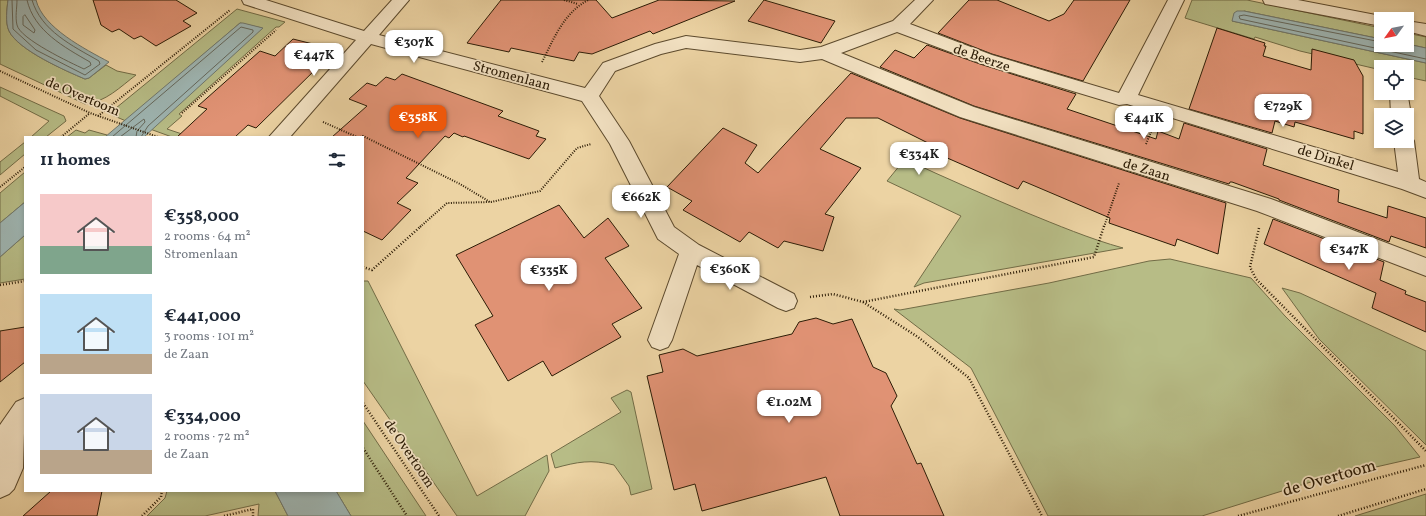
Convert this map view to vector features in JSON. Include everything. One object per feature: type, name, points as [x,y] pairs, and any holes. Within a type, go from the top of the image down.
[{"type":"street","name":"Stromenlaan","points":[[250,0],[370,37],[589,96]]},
{"type":"street","points":[[280,136],[370,37],[401,0]]},
{"type":"street","points":[[786,301],[691,251],[666,234],[619,141],[589,96],[609,67],[656,50],[686,42],[733,49],[800,56],[824,53],[891,27],[898,26],[926,0]]},
{"type":"street","points":[[1127,98],[1176,0]]},
{"type":"street","points":[[1271,0],[1374,20]]},
{"type":"street","name":"de Beerze","points":[[898,26],[986,59],[1119,99],[1127,98]]},
{"type":"street","points":[[1414,27],[1426,30]]},
{"type":"street","name":"de Zaan","points":[[824,53],[966,112],[1264,205],[1426,267]]},
{"type":"street","name":"de Dinkel","points":[[1127,98],[1418,187]]},
{"type":"street","name":"de Dinkel","points":[[1406,148],[1418,187]]},
{"type":"street","points":[[660,340],[691,251]]},
{"type":"street","points":[[0,485],[4,481],[13,456],[6,435],[24,411]]},
{"type":"path","points":[[564,0],[578,4]]},
{"type":"path","points":[[532,80],[563,22],[578,4],[588,0]]},
{"type":"path","points":[[98,116],[231,10]]},
{"type":"path","points":[[182,113],[274,31],[280,29],[296,15]]},
{"type":"path","name":"de Overtoom","points":[[0,71],[90,113],[156,136]]},
{"type":"path","points":[[863,302],[1094,258],[1125,162],[1140,160],[1161,108]]},
{"type":"path","points":[[302,112],[357,136]]},
{"type":"path","points":[[62,136],[90,113]]},
{"type":"path","points":[[364,136],[460,184],[491,202]]},
{"type":"path","points":[[364,267],[372,270],[447,203],[491,202],[540,191],[577,148],[596,142],[619,141]]},
{"type":"path","points":[[0,188],[24,168]]},
{"type":"path","points":[[1264,205],[1250,267],[1256,279],[1426,451]]},
{"type":"path","points":[[0,285],[24,281]]},
{"type":"path","points":[[786,301],[834,294],[863,302],[918,337],[969,378],[1042,516]]},
{"type":"path","name":"de Overtoom","points":[[364,404],[439,516]]},
{"type":"path","points":[[364,450],[407,516]]},
{"type":"path","name":"de Overtoom","points":[[1238,516],[1421,465],[1426,465]]},
{"type":"path","points":[[1338,516],[1426,489]]},
{"type":"path","points":[[142,516],[161,497],[162,492]]},
{"type":"path","points":[[224,516],[253,509],[253,516]]},
{"type":"green space","points":[[0,0],[8,0],[7,24],[9,31],[14,38],[43,59],[85,79],[89,78],[106,65],[117,71],[136,75],[106,97],[93,103],[85,104],[0,64]]},
{"type":"green space","points":[[1192,0],[1247,0],[1374,27],[1374,38],[1244,11],[1232,21],[1412,60],[1374,60],[1374,68],[1300,51],[1255,37],[1254,39],[1185,18]]},
{"type":"green space","points":[[237,9],[285,22],[279,27],[276,27],[179,114],[182,116],[167,129],[188,136],[169,136],[150,129],[262,28],[240,23],[126,121],[112,115],[116,108]]},
{"type":"green space","points":[[1414,34],[1426,37],[1426,48],[1414,45]]},
{"type":"green space","points":[[1414,60],[1426,63],[1426,81],[1414,78]]},
{"type":"green space","points":[[0,87],[64,116],[66,121],[47,136],[32,136],[49,121],[0,96]]},
{"type":"green space","points":[[76,130],[85,133],[89,130],[107,135],[106,136],[68,136]]},
{"type":"green space","points":[[24,143],[24,155],[0,175],[0,162]]},
{"type":"green space","points":[[905,159],[950,180],[1061,227],[1123,248],[924,283],[914,287],[961,216],[887,181]]},
{"type":"green space","points":[[24,173],[24,203],[0,223],[0,193]]},
{"type":"green space","points":[[24,236],[24,279],[0,283],[0,257]]},
{"type":"green space","points":[[1170,259],[1251,278],[1285,316],[1395,426],[1420,457],[1314,481],[1202,516],[1048,516],[971,368],[894,309],[900,310],[1049,283],[1149,261]]},
{"type":"green space","points":[[364,281],[368,281],[477,496],[547,455],[549,471],[525,516],[457,516],[364,382]]},
{"type":"green space","points":[[1282,288],[1300,293],[1426,351],[1426,445],[1319,339]]},
{"type":"green space","points":[[627,390],[631,392],[652,489],[631,495],[629,486],[614,465],[606,463],[584,462],[555,468],[551,454],[621,412],[611,398]]},
{"type":"green space","points":[[364,423],[426,516],[351,516],[337,492],[364,492]]},
{"type":"green space","points":[[167,492],[276,492],[288,516],[258,516],[259,504],[205,516],[147,516],[165,498]]},
{"type":"green space","points":[[1426,494],[1426,516],[1355,516]]},
{"type":"water","points":[[8,0],[36,0],[40,10],[47,20],[66,37],[109,62],[89,78],[85,79],[43,59],[22,45],[9,31],[7,20]]},
{"type":"water","points":[[1237,11],[1244,11],[1374,38],[1374,52],[1232,21],[1234,13]]},
{"type":"water","points":[[240,23],[263,28],[145,136],[106,136]]},
{"type":"water","points":[[1414,45],[1426,48],[1426,63],[1375,52],[1414,52]]},
{"type":"water","points":[[24,203],[24,236],[0,257],[0,223]]},
{"type":"water","points":[[276,492],[337,492],[351,516],[288,516]]},
{"type":"building","points":[[93,0],[176,0],[197,13],[183,21],[191,26],[156,46],[141,36],[134,39],[119,29],[112,32],[101,25]]},
{"type":"building","points":[[501,0],[596,0],[612,18],[659,0],[735,1],[653,34],[650,31],[592,54],[579,52],[574,61],[511,48],[509,52],[467,43]]},
{"type":"building","points":[[764,0],[835,21],[821,43],[748,21]]},
{"type":"building","points":[[969,0],[997,0],[1049,21],[1064,14],[1074,0],[1130,0],[1083,81],[992,54],[938,33]]},
{"type":"building","points":[[1217,28],[1265,43],[1264,46],[1266,46],[1263,56],[1311,70],[1312,49],[1354,60],[1363,76],[1363,134],[1354,131],[1354,139],[1295,122],[1294,127],[1275,121],[1272,133],[1189,109]]},
{"type":"building","points":[[293,39],[321,46],[314,53],[320,55],[313,62],[321,64],[256,128],[248,125],[236,136],[178,136],[207,109],[198,106],[260,51],[275,56]]},
{"type":"building","points":[[927,45],[980,64],[1076,94],[1067,109],[1156,139],[1158,131],[1179,139],[1184,123],[1267,149],[1263,165],[1339,190],[1338,202],[1387,218],[1388,206],[1426,218],[1426,248],[1391,236],[1389,242],[1232,182],[1229,184],[974,106],[880,67],[895,50],[914,58]]},
{"type":"building","points":[[851,73],[960,118],[1226,203],[1218,254],[1177,239],[1175,246],[1109,223],[1110,218],[1023,181],[1018,189],[945,157],[944,160],[923,150],[928,143],[878,118],[846,118],[820,149],[861,168],[825,214],[834,217],[823,251],[784,241],[778,248],[749,232],[740,242],[683,210],[692,201],[667,187],[723,128],[757,145],[745,163],[758,173]]},
{"type":"building","points":[[402,74],[503,111],[498,116],[539,131],[536,136],[546,139],[529,159],[454,133],[449,138],[445,136],[406,178],[418,183],[397,203],[411,210],[382,240],[364,231],[364,136],[333,136],[367,106],[349,99],[367,83],[376,86],[386,77],[395,80]]},
{"type":"building","points":[[559,205],[584,238],[608,218],[629,246],[605,258],[642,308],[612,324],[621,337],[552,376],[543,361],[508,381],[475,325],[493,316],[456,255]]},
{"type":"building","points":[[1273,219],[1384,262],[1380,280],[1406,291],[1405,294],[1426,302],[1426,332],[1372,308],[1376,293],[1264,244]]},
{"type":"building","points":[[816,318],[833,324],[852,319],[873,367],[886,373],[897,396],[891,406],[917,464],[921,463],[944,516],[840,516],[826,477],[702,511],[695,484],[674,490],[647,376],[663,372],[659,355],[683,349],[697,356],[792,334],[799,322]]},
{"type":"building","points":[[24,327],[24,363],[0,382],[0,331]]},
{"type":"building","points":[[50,492],[102,492],[97,516],[23,516]]}]
